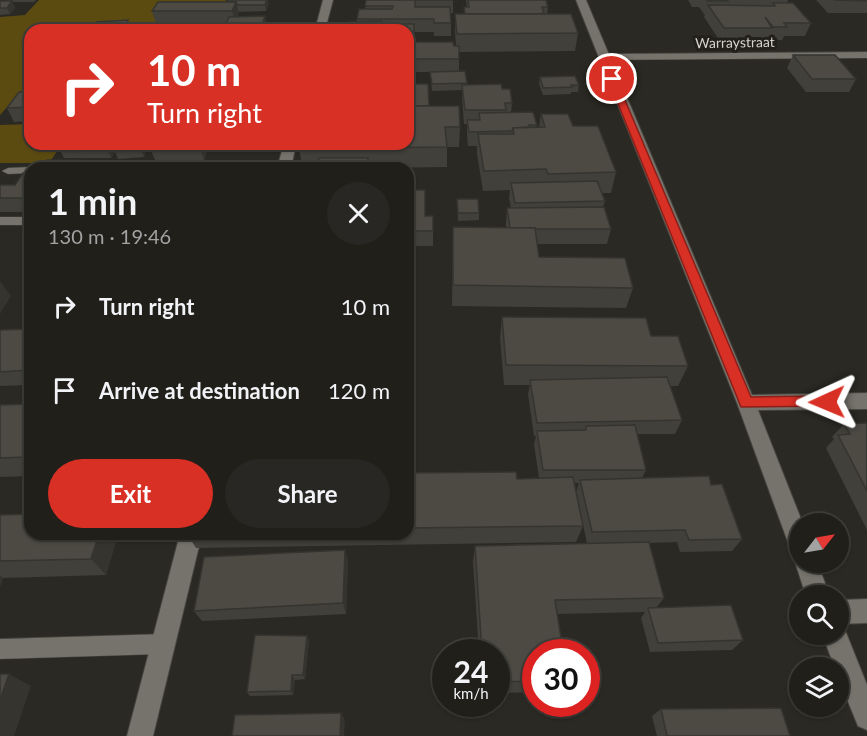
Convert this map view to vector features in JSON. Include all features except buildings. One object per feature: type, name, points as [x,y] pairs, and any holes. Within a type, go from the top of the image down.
[{"type":"street","points":[[322,24],[328,0]]},
{"type":"street","points":[[581,0],[746,403],[789,516]]},
{"type":"street","points":[[746,403],[867,401]]},
{"type":"street","points":[[140,736],[189,540]]},
{"type":"street","points":[[849,612],[867,611]]},
{"type":"street","points":[[838,645],[867,717]]},
{"type":"lane","name":"Warraystraat","points":[[603,57],[867,55]]},
{"type":"lane","points":[[8,171],[24,171]]},
{"type":"lane","points":[[0,221],[24,221]]},
{"type":"lane","points":[[0,649],[163,644]]},
{"type":"shaded area","points":[[39,0],[226,0],[221,11],[164,23],[24,24],[24,88],[0,115],[0,17],[25,15]]},
{"type":"shaded area","points":[[24,124],[24,150],[58,150],[50,162],[0,163],[0,125]]},
{"type":"route","points":[[612,79],[746,403],[827,402]]}]
